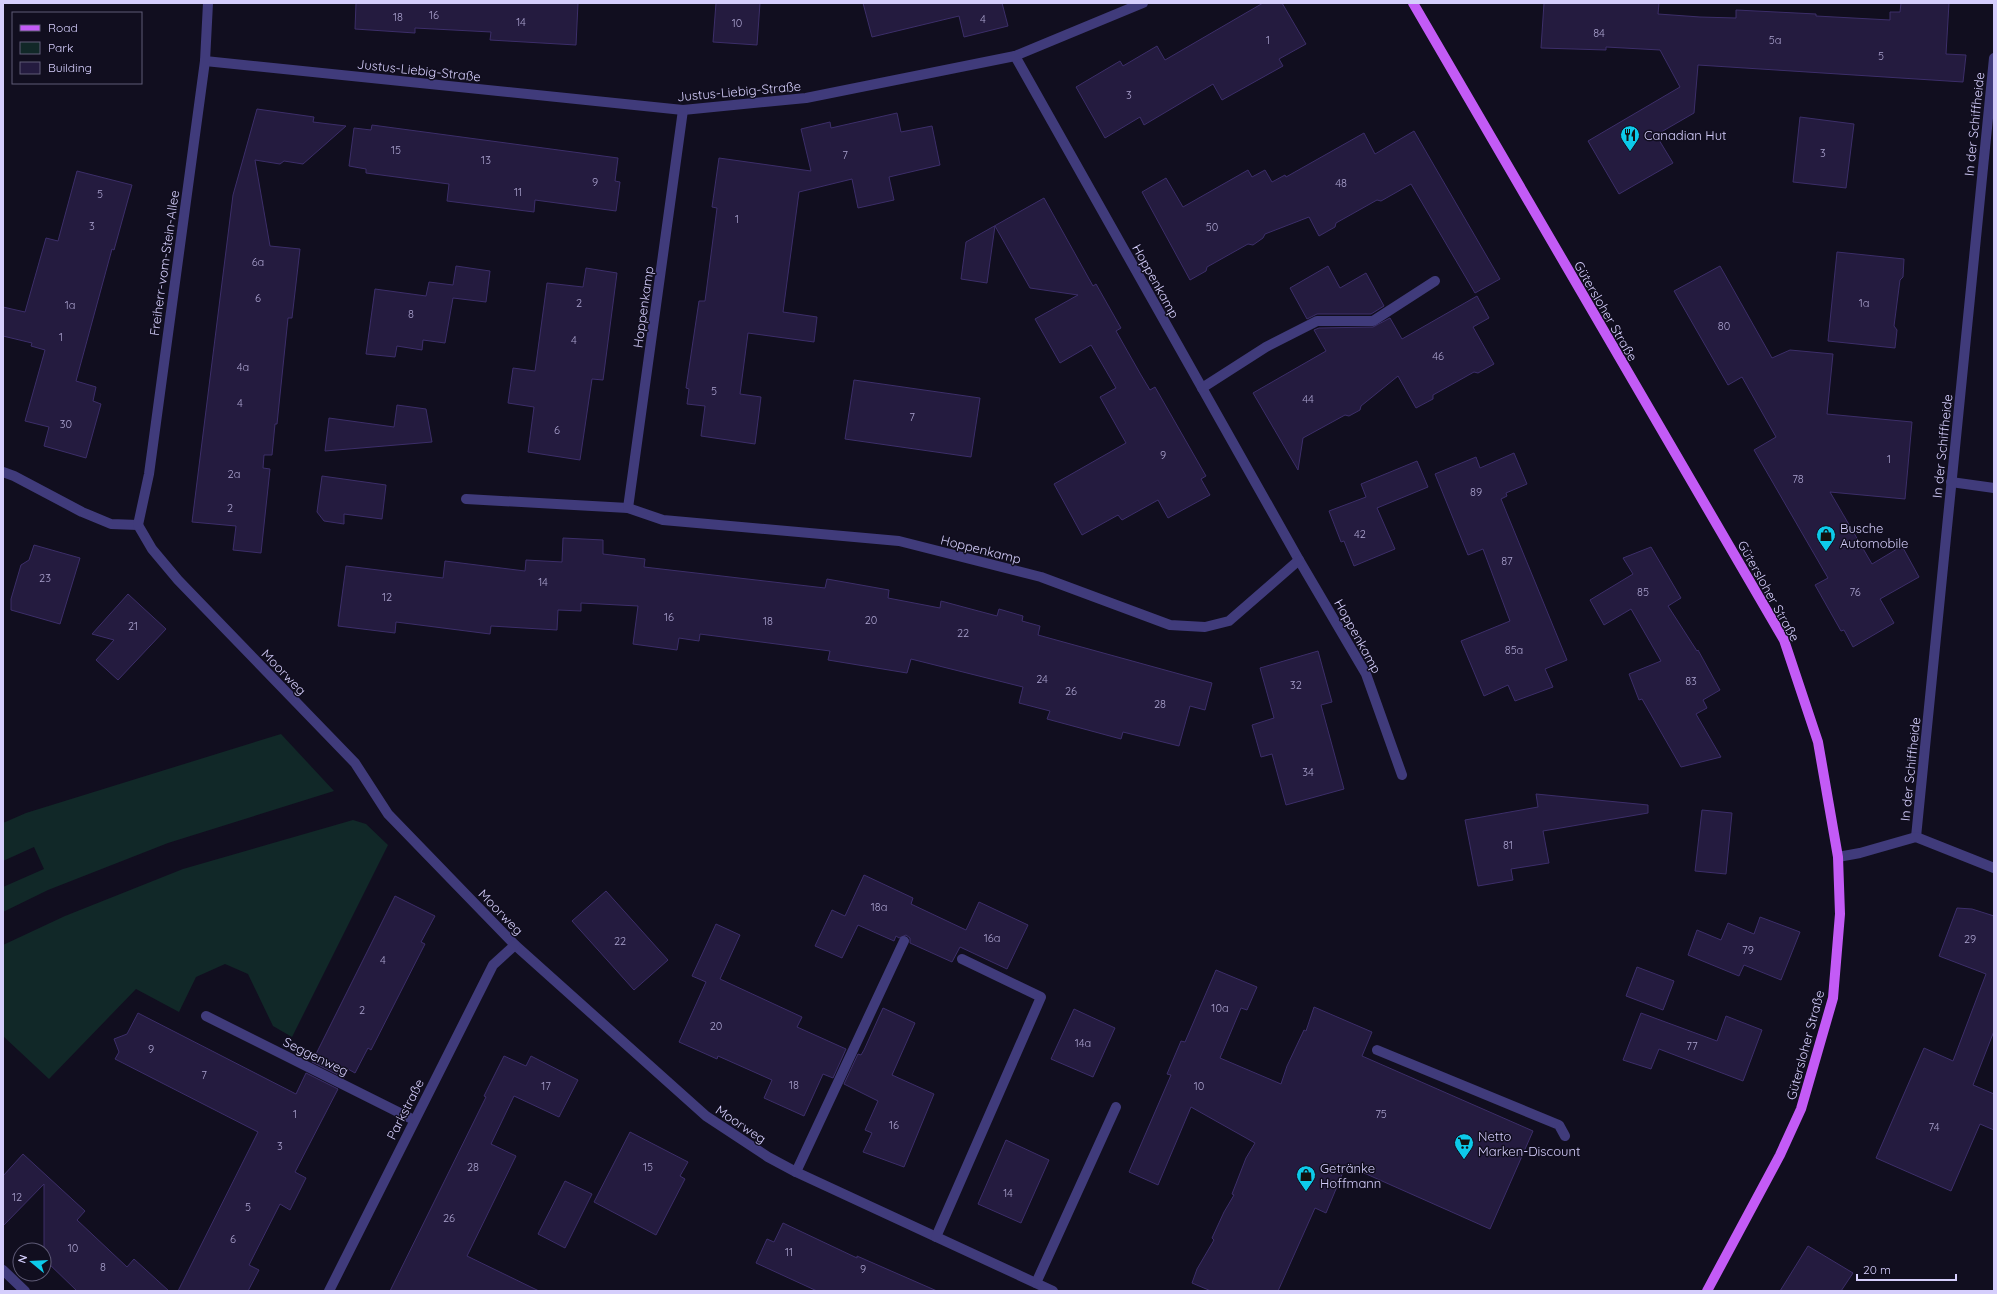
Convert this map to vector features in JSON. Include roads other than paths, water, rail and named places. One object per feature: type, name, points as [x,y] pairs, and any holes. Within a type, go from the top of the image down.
[{"type":"main road","name":"Gütersloher Straße","points":[[1413,3],[1784,640],[1818,742],[1838,857],[1840,914],[1833,998],[1801,1109],[1780,1155],[1707,1291]]},
{"type":"street","name":"Freiherr-vom-Stein-Allee","points":[[138,524],[150,474],[205,61],[208,3]]},
{"type":"street","name":"Justus-Liebig-Straße","points":[[205,61],[683,110],[806,98],[1015,56],[1143,3]]},
{"type":"street","name":"Hoppenkamp","points":[[1015,56],[1299,560],[1366,674],[1402,775]]},
{"type":"street","name":"In der Schiffheide","points":[[1916,837],[1994,58]]},
{"type":"street","name":"Hoppenkamp","points":[[628,508],[683,110]]},
{"type":"street","points":[[1202,388],[1266,347],[1317,321],[1373,321],[1435,281]]},
{"type":"street","points":[[3,472],[14,476],[82,512],[111,524],[138,524]]},
{"type":"street","points":[[1951,482],[1994,488]]},
{"type":"street","name":"Hoppenkamp","points":[[466,499],[628,508],[663,520],[899,542],[1041,577],[1170,625],[1205,628],[1229,621],[1299,560]]},
{"type":"street","name":"Moorweg","points":[[138,524],[152,549],[178,580],[355,763],[388,814],[515,945],[706,1116],[768,1157],[796,1172],[1053,1291]]},
{"type":"street","points":[[1838,857],[1860,853],[1916,837],[1994,868]]},
{"type":"street","points":[[796,1172],[904,941]]},
{"type":"street","name":"Parkstraße","points":[[329,1291],[493,965],[515,945]]},
{"type":"street","points":[[936,1237],[1041,997],[962,958]]},
{"type":"street","name":"Seggenweg","points":[[206,1016],[414,1120]]},
{"type":"street","points":[[1377,1050],[1559,1125],[1566,1136]]},
{"type":"street","points":[[1036,1283],[1116,1107]]},
{"type":"street","points":[[3,1270],[25,1291]]},
{"type":"place","name":"Canadian Hut","points":[[1630,152]]},
{"type":"place","name":"Busche Automobile","points":[[1826,552]]},
{"type":"place","name":"Netto Marken-Discount","points":[[1464,1160]]},
{"type":"place","name":"Getränke Hoffmann","points":[[1306,1192]]}]
